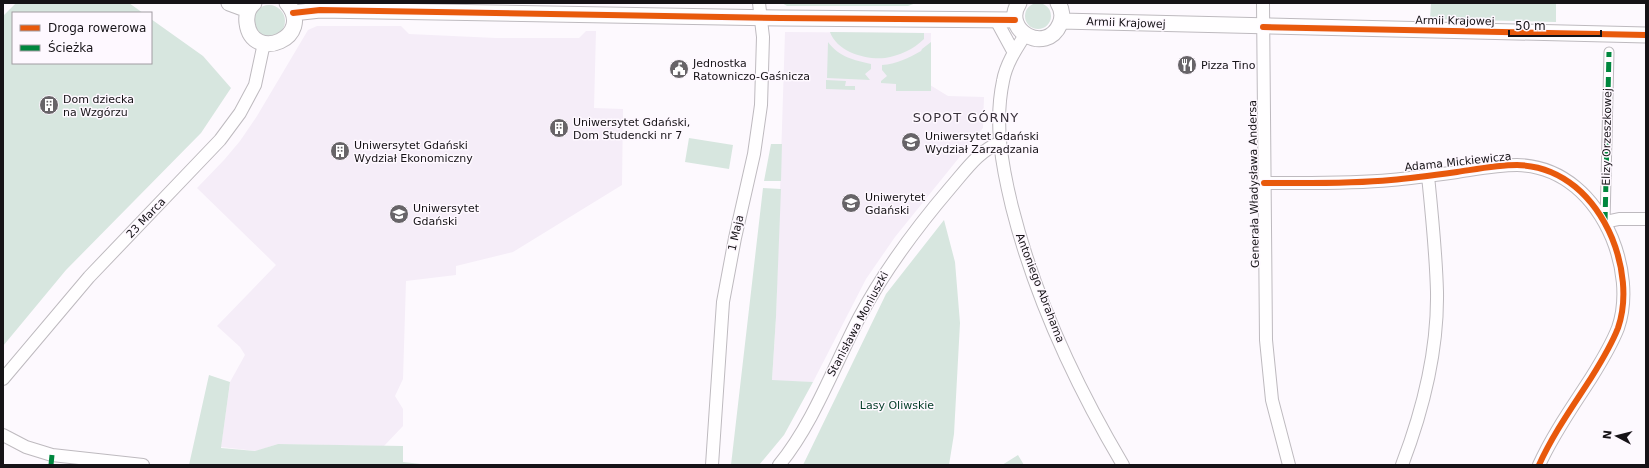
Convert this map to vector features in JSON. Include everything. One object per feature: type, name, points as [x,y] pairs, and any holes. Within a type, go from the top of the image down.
[{"type":"street","points":[[229,3],[251,7],[246,18],[247,27],[257,40],[264,43],[279,42],[290,34],[294,20],[290,8],[320,10],[761,18],[1015,20]]},
{"type":"street","name":"1 Maja","points":[[712,465],[723,302],[735,238],[754,154],[761,105],[763,37],[759,3]]},
{"type":"street","points":[[1019,3],[1015,13],[1015,20],[1021,31],[1034,39],[1047,37],[1058,29],[1062,13],[1058,3]]},
{"type":"street","name":"Generała Władysława Andersa","points":[[1263,3],[1264,183],[1268,366],[1272,400],[1288,465]]},
{"type":"street","points":[[996,20],[1014,53]]},
{"type":"street","name":"Armii Krajowej","points":[[1061,21],[1646,35]]},
{"type":"street","name":"Antoniego Abrahama","points":[[1026,35],[1014,53],[1002,81],[999,123],[1004,172],[1019,236],[1040,297],[1062,349],[1096,420],[1123,465]]},
{"type":"street","name":"23 Marca","points":[[3,379],[89,277],[220,140],[240,113],[255,85],[264,43]]},
{"type":"street","name":"Elizy Orzeszkowej","points":[[1605,222],[1609,52]]},
{"type":"street","name":"Stanisława Moniuszki","points":[[779,465],[788,455],[806,424],[858,319],[887,270],[940,201],[971,164],[989,147],[1000,143]]},
{"type":"street","name":"Adama Mickiewicza","points":[[1264,183],[1339,183],[1428,176],[1498,166],[1518,165],[1533,167],[1560,176],[1572,182],[1605,222],[1618,256],[1623,283],[1623,304],[1618,327],[1605,354],[1558,430],[1539,465]]},
{"type":"street","points":[[1402,465],[1423,402],[1432,362],[1436,325],[1437,293],[1435,254],[1428,176]]},
{"type":"street","points":[[1605,222],[1619,219],[1646,219]]},
{"type":"street","points":[[3,435],[52,460],[143,465]]},
{"type":"shaded area","name":"Uniwersytet Gdański","points":[[317,26],[401,26],[409,34],[496,38],[579,38],[586,31],[596,31],[594,108],[623,109],[622,185],[513,252],[456,266],[456,275],[406,281],[403,379],[395,396],[403,409],[403,426],[384,446],[278,444],[256,451],[221,447],[230,382],[245,355],[240,347],[217,326],[276,265],[197,188],[240,141],[257,116],[308,30]]},
{"type":"shaded area","name":"Uniwerytet Gdański","points":[[785,32],[931,33],[930,85],[948,96],[984,97],[983,128],[895,237],[866,279],[813,382],[772,381],[776,317]]},
{"type":"green space","points":[[16,3],[129,3],[142,12],[12,12],[12,64],[152,64],[152,20],[203,56],[231,88],[201,133],[66,270],[3,346],[3,16]]},
{"type":"green space","points":[[782,3],[916,3],[908,6],[787,6]]},
{"type":"green space","points":[[1038,3],[1047,7],[1051,16],[1047,25],[1038,29],[1029,25],[1025,16],[1029,7]]},
{"type":"green space","points":[[1431,3],[1556,3],[1556,22],[1430,19]]},
{"type":"green space","points":[[269,5],[275,6],[282,12],[285,21],[284,27],[278,34],[269,37],[263,36],[256,30],[253,21],[254,15],[260,8]]},
{"type":"green space","points":[[830,32],[924,33],[924,39],[916,46],[901,54],[885,58],[869,58],[845,50],[834,39]]},
{"type":"green space","points":[[828,42],[842,54],[871,64],[871,69],[865,74],[870,80],[827,78]]},
{"type":"green space","points":[[931,42],[931,91],[896,91],[896,84],[881,83],[881,81],[887,76],[882,70],[882,65],[907,58],[921,51]]},
{"type":"green space","points":[[826,80],[846,81],[845,86],[855,86],[855,90],[826,89]]},
{"type":"green space","points":[[689,138],[733,145],[729,169],[685,162]]},
{"type":"green space","points":[[771,144],[782,144],[781,181],[764,181]]},
{"type":"green space","points":[[763,188],[781,189],[772,380],[813,382],[784,435],[759,465],[731,465]]},
{"type":"green space","name":"Lasy Oliwskie","points":[[944,220],[955,262],[960,323],[954,434],[949,465],[803,465],[886,294]]},
{"type":"green space","points":[[209,375],[230,382],[221,448],[255,451],[278,444],[403,446],[403,462],[430,465],[189,465]]},
{"type":"green space","points":[[1018,455],[1024,465],[1002,465]]},
{"type":"marked path","points":[[1605,222],[1609,52]]},
{"type":"marked path","points":[[51,465],[52,455]]},
{"type":"cycle path","points":[[293,13],[320,10],[781,18],[1015,20]]},
{"type":"cycle path","points":[[1263,27],[1646,35]]},
{"type":"cycle path","points":[[1264,183],[1375,181],[1494,166],[1517,165],[1549,171],[1563,178],[1587,198],[1605,223],[1616,248],[1623,282],[1623,306],[1618,328],[1606,354],[1557,431],[1539,465]]},
{"type":"place","name":"Pizza Tino","points":[[1187,65]]},
{"type":"place","name":"Jednostka Ratowniczo-Gaśnicza","points":[[679,69]]},
{"type":"place","name":"Dom dziecka na Wzgórzu","points":[[49,105]]},
{"type":"place","name":"Uniwersytet Gdański, Dom Studencki nr 7","points":[[559,128]]},
{"type":"place","name":"Uniwersytet Gdański Wydział Zarządzania","points":[[911,142]]},
{"type":"place","name":"Uniwersytet Gdański Wydział Ekonomiczny","points":[[340,151]]},
{"type":"place","name":"Uniwerytet Gdański","points":[[851,203]]},
{"type":"place","name":"Uniwersytet Gdański","points":[[399,214]]},
{"type":"district","name":"SOPOT GÓRNY","points":[[966,117]]}]
